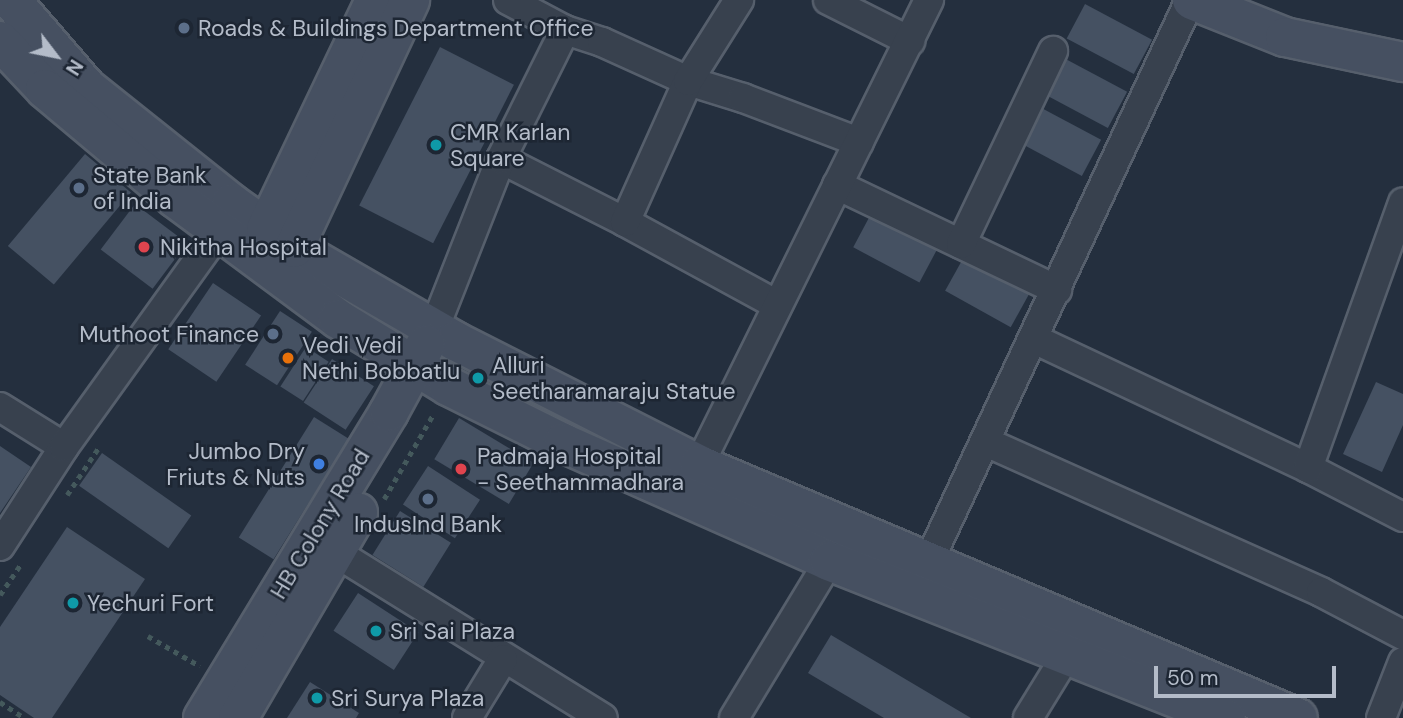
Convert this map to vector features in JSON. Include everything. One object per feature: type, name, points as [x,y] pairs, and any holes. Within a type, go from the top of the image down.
[{"type":"street","points":[[11,0],[87,88],[280,239],[444,335],[1066,656],[1226,718]]},
{"type":"street","points":[[280,239],[375,0]]},
{"type":"street","points":[[280,239],[410,0]]},
{"type":"street","points":[[508,0],[565,30],[602,42],[688,81],[743,97],[859,142]]},
{"type":"street","points":[[625,222],[688,81],[739,0]]},
{"type":"street","points":[[828,0],[910,41]]},
{"type":"street","points":[[699,465],[929,0]]},
{"type":"street","points":[[921,579],[1191,0],[1285,37],[1403,62]]},
{"type":"street","points":[[444,335],[501,159],[565,30]]},
{"type":"street","points":[[0,41],[45,89],[219,231],[338,319],[425,372],[563,443],[829,561],[921,579],[1290,717]]},
{"type":"street","points":[[961,244],[1053,51]]},
{"type":"street","points":[[501,159],[625,222],[777,305]]},
{"type":"street","points":[[837,185],[1057,290]]},
{"type":"street","points":[[1308,468],[1403,202]]},
{"type":"street","points":[[0,546],[64,446],[219,231]]},
{"type":"street","name":"HB Colony Road","points":[[203,718],[425,372],[444,335]]},
{"type":"street","points":[[1034,339],[1308,468],[1403,517]]},
{"type":"street","points":[[238,718],[335,552],[425,372]]},
{"type":"street","points":[[0,407],[64,446]]},
{"type":"street","points":[[986,442],[1321,592],[1403,635]]},
{"type":"street","points":[[335,552],[503,659],[603,718]]},
{"type":"street","points":[[734,718],[829,561]]},
{"type":"street","points":[[1028,718],[1066,656]]},
{"type":"street","points":[[467,718],[503,659]]},
{"type":"street","points":[[1381,718],[1403,662]]},
{"type":"path","points":[[148,636],[225,681]]},
{"type":"path","points":[[0,702],[25,718]]},
{"type":"building","points":[[1085,4],[1152,40],[1134,74],[1067,38]]},
{"type":"building","name":"CMR Karlan Square","points":[[440,47],[514,85],[433,243],[359,206]]},
{"type":"building","points":[[1060,56],[1127,92],[1108,128],[1041,92]]},
{"type":"building","points":[[1034,104],[1101,140],[1082,176],[1015,140]]},
{"type":"building","points":[[85,154],[131,193],[54,284],[8,246]]},
{"type":"building","points":[[135,204],[187,243],[153,289],[101,250]]},
{"type":"building","points":[[872,212],[938,247],[919,283],[853,247]]},
{"type":"building","points":[[965,255],[1031,291],[1011,327],[945,291]]},
{"type":"building","points":[[213,283],[261,315],[216,382],[168,349]]},
{"type":"building","points":[[280,311],[312,332],[277,385],[245,365]]},
{"type":"building","points":[[306,347],[329,362],[303,401],[280,386]]},
{"type":"building","points":[[332,359],[374,386],[346,430],[304,403]]},
{"type":"building","points":[[1376,382],[1403,394],[1403,425],[1382,472],[1343,454]]},
{"type":"building","points":[[314,417],[349,439],[274,559],[239,537]]},
{"type":"building","points":[[459,418],[534,463],[509,504],[434,459]]},
{"type":"building","points":[[0,446],[31,467],[0,513]]},
{"type":"building","points":[[102,453],[191,516],[168,548],[79,486]]},
{"type":"building","points":[[428,466],[480,500],[455,538],[403,505]]},
{"type":"building","points":[[400,511],[451,543],[423,587],[372,555]]},
{"type":"building","name":"Yechuri Fort","points":[[67,527],[145,579],[52,718],[34,718],[0,695],[0,627]]},
{"type":"building","name":"Sri Sai Plaza","points":[[358,593],[418,632],[394,670],[333,631]]},
{"type":"building","points":[[831,635],[971,718],[884,718],[808,673]]},
{"type":"building","name":"Sri Surya Plaza","points":[[310,682],[359,713],[356,718],[287,718]]},
{"type":"place","name":"Roads & Buildings Department Office","points":[[184,28]]},
{"type":"place","name":"CMR Karlan Square","points":[[436,145]]},
{"type":"place","name":"State Bank of India","points":[[79,188]]},
{"type":"place","name":"Nikitha Hospital","points":[[144,247]]},
{"type":"place","name":"Muthoot Finance","points":[[273,334]]},
{"type":"place","name":"Vedi Vedi Nethi Bobbatlu","points":[[288,358]]},
{"type":"place","name":"Alluri Seetharamaraju Statue","points":[[478,378]]},
{"type":"place","name":"Jumbo Dry Friuts & Nuts","points":[[319,464]]},
{"type":"place","name":"Padmaja Hospital - Seethammadhara","points":[[461,469]]},
{"type":"place","name":"IndusInd Bank","points":[[428,499]]},
{"type":"place","name":"Yechuri Fort","points":[[73,603]]},
{"type":"place","name":"Sri Sai Plaza","points":[[376,631]]},
{"type":"place","name":"Sri Surya Plaza","points":[[317,698]]}]
